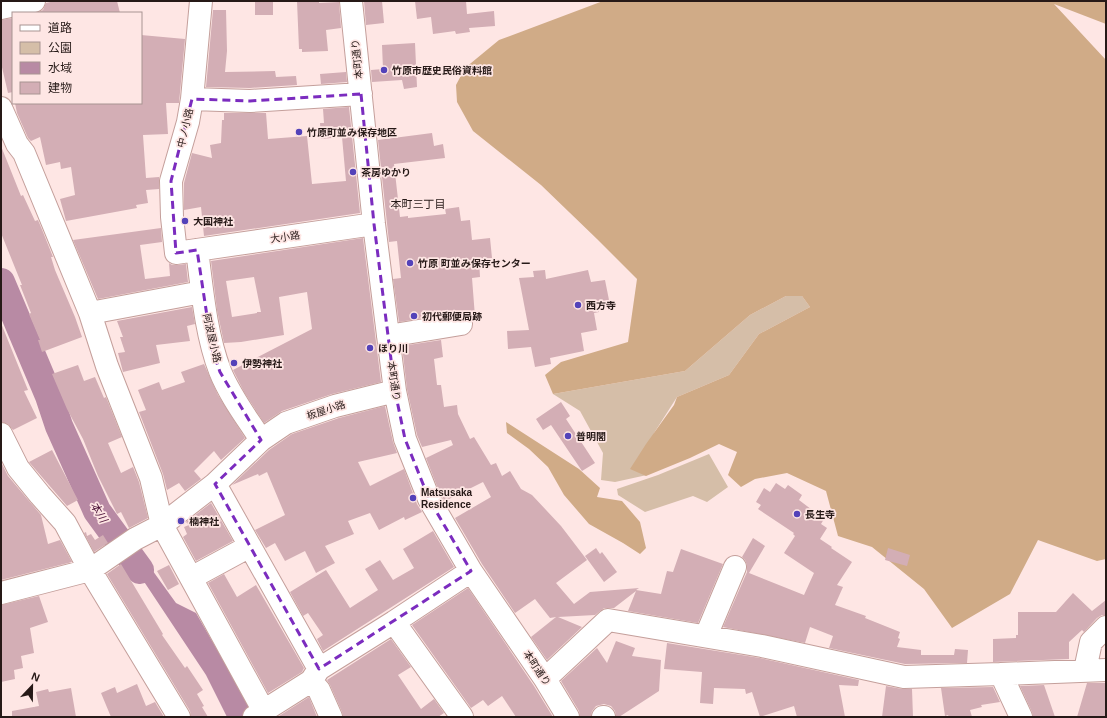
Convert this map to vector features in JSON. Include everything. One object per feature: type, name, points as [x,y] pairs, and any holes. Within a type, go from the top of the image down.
[{"type":"street","points":[[1,8],[34,1]]},
{"type":"street","name":"中ノ小路","points":[[187,252],[172,217],[171,181],[188,122],[192,99],[201,1]]},
{"type":"street","name":"本町通り","points":[[351,1],[374,224],[395,391],[405,439],[429,499],[471,571],[545,679],[568,717]]},
{"type":"street","points":[[192,99],[250,101],[361,94]]},
{"type":"street","points":[[1,108],[17,144],[24,153],[90,313],[107,366],[151,478],[162,525],[191,578],[260,715],[315,675],[471,571]]},
{"type":"street","name":"大小路","points":[[187,252],[374,224]]},
{"type":"street","name":"阿波屋小路","points":[[187,252],[202,292],[212,349],[220,372],[230,392],[261,440]]},
{"type":"street","points":[[90,313],[202,292]]},
{"type":"street","points":[[388,336],[461,324]]},
{"type":"street","name":"板屋小路","points":[[90,570],[127,545],[162,525],[215,484],[261,440],[286,423],[335,406],[395,391]]},
{"type":"street","points":[[1,434],[18,468],[66,523],[90,570],[179,717]]},
{"type":"street","points":[[215,484],[250,546],[315,675],[319,690],[331,717]]},
{"type":"street","points":[[191,578],[250,546]]},
{"type":"street","points":[[706,636],[735,567]]},
{"type":"street","points":[[1,593],[90,570]]},
{"type":"street","points":[[545,679],[608,620],[762,646],[904,677],[1096,670],[1091,642],[1106,627]]},
{"type":"street","points":[[394,622],[462,717]]},
{"type":"street","points":[[1002,674],[1021,717]]},
{"type":"highlighted area","points":[[361,94],[374,224],[395,391],[405,439],[429,499],[471,571],[319,669],[215,484],[261,440],[220,372],[212,349],[197,250],[176,253],[171,181],[192,99],[250,101]]},
{"type":"green space","points":[[786,296],[802,296],[810,307],[759,334],[729,375],[677,397],[654,433],[647,475],[615,482],[601,480],[603,453],[580,411],[553,394],[685,371],[750,315]]},
{"type":"green space","points":[[709,454],[728,487],[707,502],[693,496],[645,512],[618,495],[617,489],[658,475]]},
{"type":"shaded area","points":[[603,1],[1106,1],[1106,24],[1054,4],[1106,60],[1106,559],[1097,561],[1038,540],[1010,594],[952,628],[924,589],[872,547],[838,536],[826,491],[787,473],[755,479],[741,487],[728,475],[737,452],[719,444],[646,476],[630,469],[674,405],[677,397],[729,375],[759,334],[810,307],[802,296],[786,296],[750,315],[685,371],[553,394],[545,375],[561,362],[628,342],[637,279],[541,185],[473,131],[457,102],[456,85],[465,68],[499,40]]},
{"type":"shaded area","points":[[506,422],[579,469],[600,488],[597,497],[622,501],[640,522],[646,548],[640,554],[589,524],[564,495],[548,467],[529,449],[507,433]]},
{"type":"water","points":[[137,549],[176,603],[196,613],[257,717],[227,717],[206,675],[127,556]]},
{"type":"building","points":[[55,1],[117,1],[120,12],[39,12],[43,10],[46,3]]},
{"type":"building","points":[[255,1],[273,1],[273,15],[255,15]]},
{"type":"building","points":[[297,1],[319,1],[319,3],[339,2],[341,28],[326,30],[328,51],[302,52],[302,49],[299,49]]},
{"type":"building","points":[[364,1],[382,1],[384,23],[366,25]]},
{"type":"building","points":[[415,1],[466,1],[467,14],[494,11],[495,26],[469,28],[470,32],[456,34],[455,31],[433,34],[431,17],[417,19]]},
{"type":"building","points":[[213,10],[226,10],[227,51],[225,72],[275,71],[276,77],[296,76],[297,85],[250,88],[206,87]]},
{"type":"building","points":[[12,18],[12,92],[8,93],[1,63],[1,20]]},
{"type":"building","points":[[142,35],[185,39],[179,103],[166,103],[168,134],[143,135],[146,178],[159,177],[159,189],[146,190],[148,203],[136,205],[137,208],[66,221],[60,199],[75,195],[71,167],[61,169],[60,162],[46,165],[40,137],[31,141],[28,138],[17,113],[15,104],[142,104]]},
{"type":"building","points":[[415,43],[417,87],[404,89],[402,80],[372,82],[371,70],[383,69],[382,45]]},
{"type":"building","points":[[346,72],[347,82],[321,84],[320,74]]},
{"type":"building","points":[[349,107],[360,213],[204,236],[201,207],[184,210],[184,183],[192,153],[212,158],[210,145],[221,143],[222,120],[224,120],[224,113],[266,113],[268,139],[307,136],[312,184],[346,181],[342,137],[321,139],[320,123],[324,123],[323,109]]},
{"type":"building","points":[[432,133],[434,146],[443,144],[445,158],[394,164],[400,217],[408,216],[408,218],[446,214],[445,209],[459,207],[461,221],[470,220],[472,240],[490,238],[492,258],[479,259],[480,277],[472,278],[475,317],[473,317],[473,321],[466,312],[459,312],[399,322],[393,279],[401,278],[397,241],[389,242],[378,140]]},
{"type":"building","points":[[1,146],[21,196],[23,195],[35,221],[38,220],[53,257],[51,257],[55,270],[82,337],[42,352],[38,340],[40,340],[29,314],[31,313],[20,285],[22,285],[1,233]]},
{"type":"building","points":[[161,228],[162,242],[140,245],[145,279],[170,276],[169,263],[172,265],[186,264],[188,282],[98,299],[73,240]]},
{"type":"building","points":[[363,238],[381,382],[332,394],[282,411],[264,423],[244,392],[233,370],[312,329],[307,292],[279,297],[284,335],[241,342],[224,343],[217,310],[211,261]],"holes":[[[254,277],[261,312],[232,317],[226,281]]]},
{"type":"building","points":[[545,270],[546,279],[588,270],[591,282],[605,280],[609,300],[597,302],[599,312],[594,313],[597,330],[581,333],[584,351],[550,358],[551,364],[535,367],[531,347],[508,349],[507,331],[529,330],[519,278],[534,277],[533,271]]},
{"type":"building","points":[[192,307],[195,324],[187,326],[190,341],[156,345],[160,363],[123,372],[118,353],[125,352],[120,337],[123,337],[117,321]]},
{"type":"building","points":[[1,323],[28,390],[24,391],[37,418],[13,430],[8,424],[1,422]]},
{"type":"building","points":[[441,340],[443,357],[434,359],[437,385],[441,385],[444,407],[457,405],[458,414],[470,439],[474,437],[491,465],[496,463],[502,476],[510,471],[521,489],[532,495],[561,526],[587,560],[556,583],[574,604],[590,592],[639,588],[636,590],[661,594],[667,571],[673,572],[681,549],[723,564],[698,623],[628,611],[636,591],[614,608],[604,608],[595,615],[558,617],[582,627],[547,660],[531,637],[556,617],[550,618],[535,599],[515,613],[482,564],[455,518],[491,497],[483,482],[445,501],[440,494],[426,458],[453,445],[451,440],[422,447],[417,435],[407,389],[402,346]]},
{"type":"building","points":[[204,364],[218,395],[245,438],[221,460],[214,451],[194,471],[201,479],[185,491],[179,483],[167,490],[163,474],[139,412],[146,410],[138,390],[159,382],[162,390],[185,382],[181,372]]},
{"type":"building","points":[[78,365],[84,381],[95,377],[104,398],[106,397],[122,437],[108,443],[121,473],[133,467],[139,482],[148,518],[129,528],[121,512],[117,514],[98,476],[83,439],[67,409],[52,374]]},
{"type":"building","name":"普明閣","points":[[561,402],[570,416],[566,419],[595,463],[582,471],[551,425],[543,430],[536,419]]},
{"type":"building","points":[[385,406],[397,453],[358,462],[370,486],[404,469],[417,504],[422,512],[405,520],[404,517],[379,530],[370,513],[348,521],[354,534],[325,546],[335,563],[316,573],[305,551],[285,561],[275,543],[266,548],[255,530],[285,515],[267,472],[259,476],[258,474],[232,485],[269,450],[292,434],[339,418]]},
{"type":"building","points":[[52,450],[78,500],[67,506],[29,462]]},
{"type":"building","points":[[1,462],[8,476],[41,515],[48,544],[60,540],[72,562],[1,580]]},
{"type":"building","points":[[776,483],[785,489],[788,485],[802,495],[799,500],[824,519],[821,524],[827,528],[820,539],[852,562],[837,585],[843,587],[835,605],[866,616],[865,618],[900,632],[898,638],[900,639],[897,647],[921,650],[921,655],[954,655],[955,649],[968,650],[967,663],[905,664],[829,648],[833,636],[810,627],[805,643],[723,627],[747,572],[747,565],[742,557],[753,538],[765,546],[749,573],[804,595],[814,573],[784,553],[795,536],[793,534],[794,533],[758,509],[761,505],[756,502],[764,488],[770,492]]},
{"type":"building","points":[[211,503],[233,541],[196,561],[183,537],[187,534],[184,527],[189,525],[186,522]]},
{"type":"building","points":[[433,531],[454,567],[323,651],[317,639],[323,635],[308,613],[303,616],[290,592],[326,570],[350,608],[378,590],[365,569],[380,560],[393,580],[414,568],[403,549]]},
{"type":"building","points":[[86,532],[87,536],[91,534],[95,540],[103,535],[108,543],[94,552],[84,533]]},
{"type":"building","points":[[596,548],[600,554],[602,552],[617,572],[604,582],[585,556]]},
{"type":"building","points":[[888,548],[910,555],[907,566],[885,560]]},
{"type":"building","points":[[121,564],[163,634],[162,635],[185,668],[187,666],[203,690],[197,694],[208,717],[191,717],[190,711],[107,574]]},
{"type":"building","points":[[169,565],[179,584],[168,590],[157,571]]},
{"type":"building","points":[[224,574],[237,597],[256,585],[304,668],[302,672],[268,693],[208,583]]},
{"type":"building","points":[[468,588],[553,717],[516,717],[502,696],[488,706],[483,700],[471,708],[412,625]]},
{"type":"building","points":[[1073,593],[1092,611],[1106,600],[1106,615],[1102,615],[1097,618],[1084,632],[1082,630],[1069,642],[1069,659],[993,662],[993,639],[1016,638],[1016,635],[1018,635],[1018,612],[1056,612]]},
{"type":"building","points":[[39,596],[48,622],[30,628],[34,653],[21,656],[23,668],[14,670],[15,679],[1,682],[1,605]]},
{"type":"building","points":[[391,639],[411,667],[398,675],[421,709],[434,699],[444,713],[438,717],[343,717],[327,680]]},
{"type":"building","points":[[616,641],[635,648],[632,656],[661,660],[659,691],[619,717],[616,717],[615,711],[611,706],[604,704],[596,706],[592,711],[591,717],[580,717],[579,711],[561,681],[597,648],[607,663]]},
{"type":"building","points":[[667,643],[760,658],[859,680],[858,686],[839,685],[845,717],[797,717],[794,706],[760,717],[752,692],[746,694],[745,689],[714,688],[713,704],[700,703],[702,672],[664,669]]},
{"type":"building","points":[[1087,683],[1106,683],[1106,717],[1077,717]]},
{"type":"building","points":[[137,684],[146,706],[155,702],[164,717],[111,717],[101,693],[115,687],[117,693]]},
{"type":"building","points":[[1044,685],[1055,717],[1033,717],[1020,686]]},
{"type":"building","points":[[886,686],[912,689],[913,717],[882,717]]},
{"type":"building","points":[[993,687],[1000,702],[981,705],[982,707],[970,710],[972,717],[945,716],[941,688]]},
{"type":"building","points":[[71,688],[76,717],[12,717],[12,711],[39,706],[36,692],[48,689],[49,692]]},
{"type":"building","points":[[309,697],[317,717],[279,717],[279,716]]},
{"type":"waterway","name":"本川","points":[[1,282],[49,396],[59,426],[97,511],[140,570]]},
{"type":"place","name":"竹原市歴史民俗資料館","points":[[384,70]]},
{"type":"place","name":"竹原町並み保存地区","points":[[299,132]]},
{"type":"place","name":"茶房ゆかり","points":[[353,172]]},
{"type":"place","name":"大国神社","points":[[185,221]]},
{"type":"place","name":"竹原 町並み保存センター","points":[[410,263]]},
{"type":"place","name":"西方寺","points":[[578,305]]},
{"type":"place","name":"初代郵便局跡","points":[[414,316]]},
{"type":"place","name":"ほり川","points":[[370,348]]},
{"type":"place","name":"伊勢神社","points":[[234,363]]},
{"type":"place","name":"普明閣","points":[[568,436]]},
{"type":"place","name":"Matsusaka Residence","points":[[413,498]]},
{"type":"place","name":"長生寺","points":[[797,514]]},
{"type":"place","name":"楠神社","points":[[181,521]]},
{"type":"district","name":"本町三丁目","points":[[418,204]]}]
